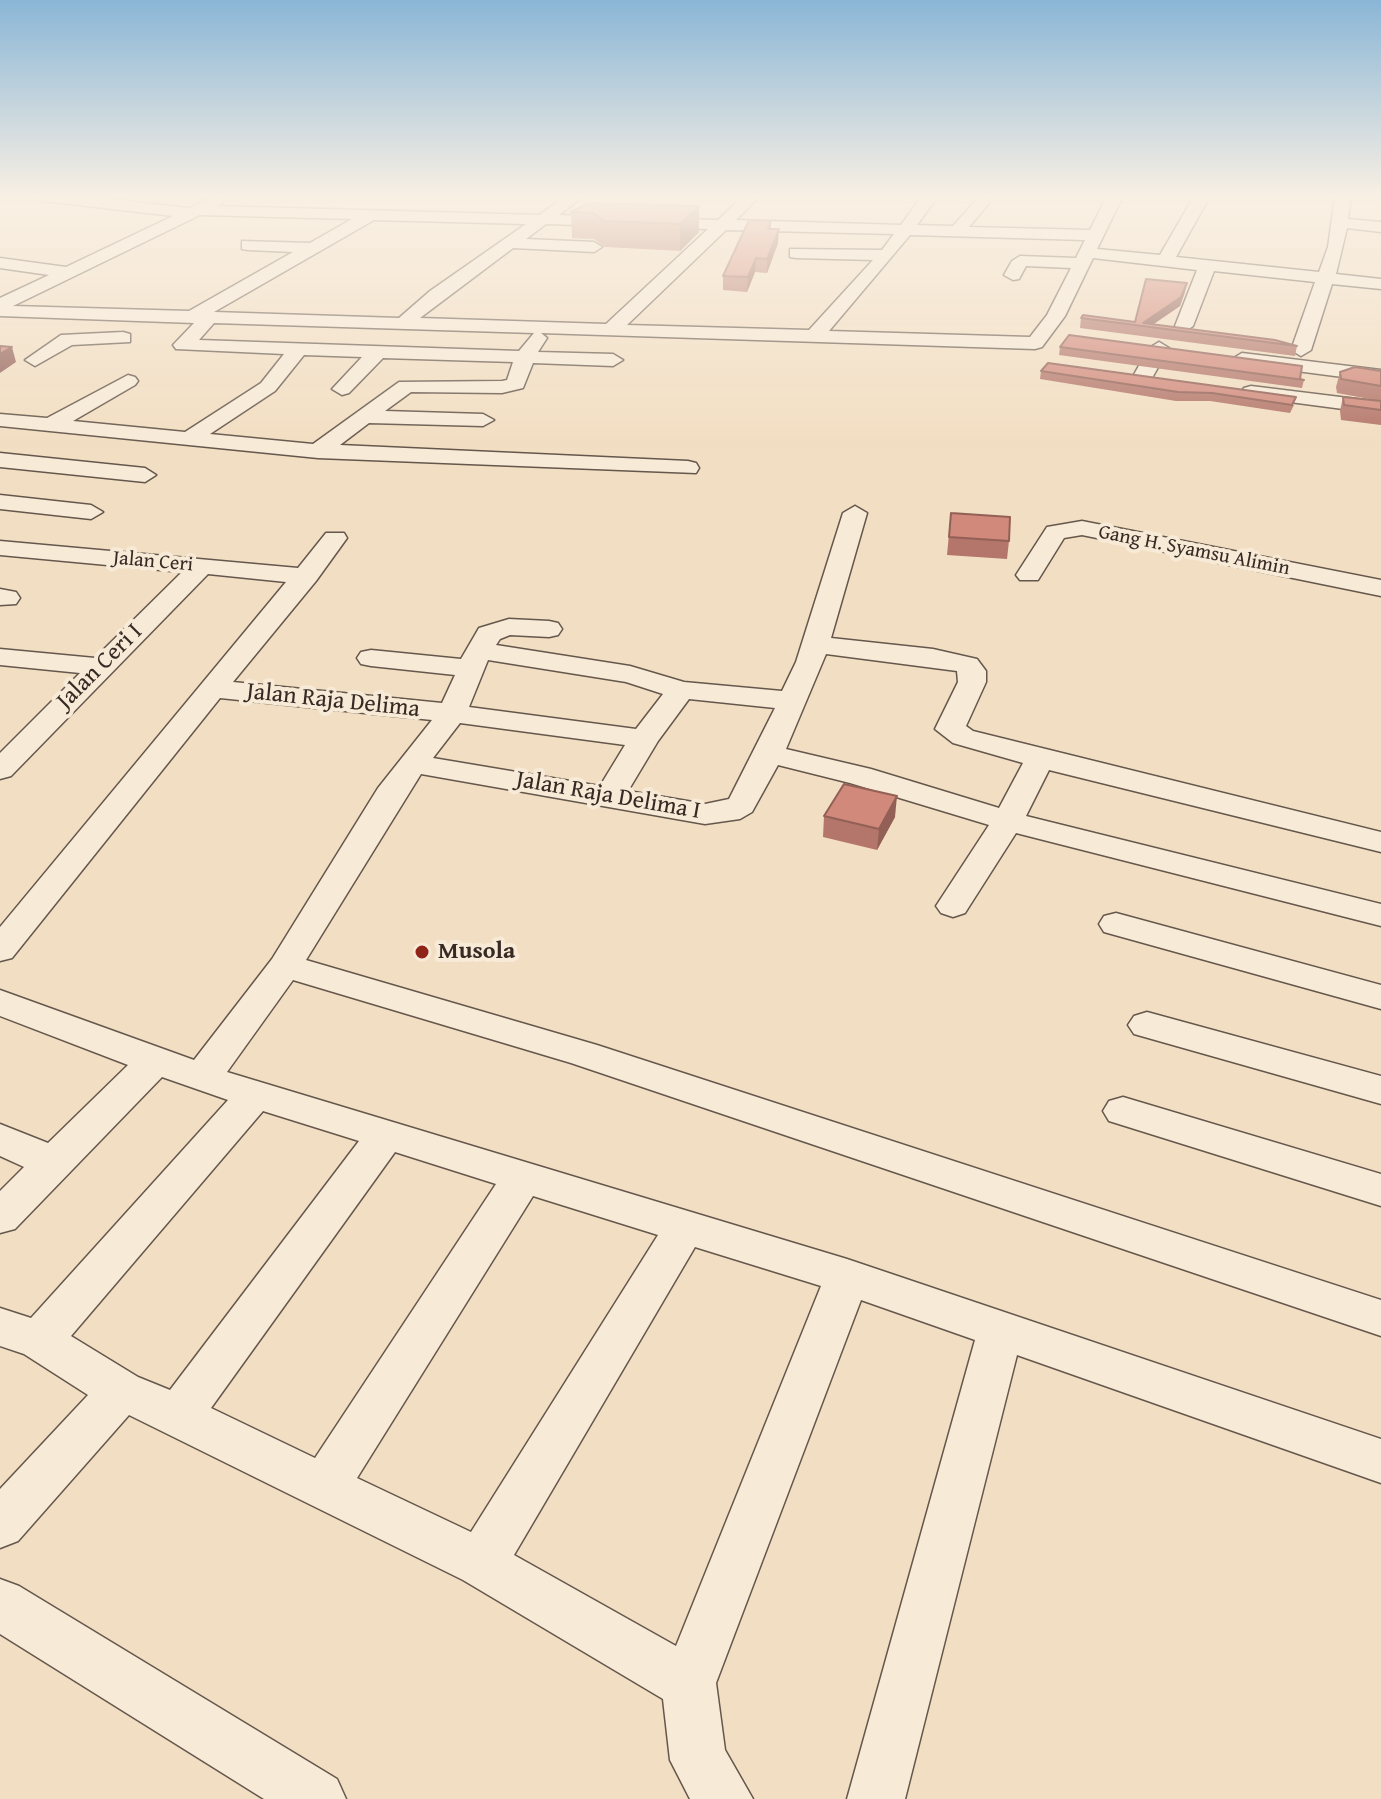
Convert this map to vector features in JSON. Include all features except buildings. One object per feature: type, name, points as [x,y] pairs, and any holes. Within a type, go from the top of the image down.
[{"type":"street","points":[[0,308],[52,280]]},
{"type":"street","points":[[261,280],[200,318],[183,345],[370,354],[613,360]]},
{"type":"street","points":[[342,389],[401,322],[458,280]]},
{"type":"street","points":[[613,328],[662,280]]},
{"type":"street","points":[[815,335],[865,280]]},
{"type":"street","points":[[0,308],[200,318],[1035,343],[1056,316],[1075,280]]},
{"type":"street","points":[[1184,326],[1202,280]]},
{"type":"street","points":[[1301,350],[1324,280]]},
{"type":"street","points":[[1335,280],[1381,284]]},
{"type":"street","points":[[318,451],[401,388],[411,384],[516,384],[525,357],[545,326]]},
{"type":"street","points":[[35,360],[68,339],[138,339]]},
{"type":"street","points":[[167,340],[188,341]]},
{"type":"street","points":[[199,363],[216,348]]},
{"type":"street","points":[[1159,348],[1135,377],[1170,381]]},
{"type":"street","points":[[188,439],[268,387],[298,350]]},
{"type":"street","points":[[1381,376],[1226,357],[1226,383],[1381,408]]},
{"type":"street","points":[[50,425],[128,381]]},
{"type":"street","points":[[365,417],[483,420]]},
{"type":"street","points":[[0,420],[318,451],[688,468]]},
{"type":"street","points":[[0,460],[145,475]]},
{"type":"street","points":[[0,502],[91,512]]},
{"type":"street","points":[[855,513],[815,645],[769,754],[860,776],[1008,821],[1381,915]]},
{"type":"street","name":"Gang H. Syamsu Alimin","points":[[1029,575],[1056,532],[1082,528],[1381,588]]},
{"type":"street","points":[[0,950],[335,538]]},
{"type":"street","name":"Jalan Ceri","points":[[0,548],[307,576]]},
{"type":"street","name":"Jalan Ceri I","points":[[0,770],[202,566]]},
{"type":"street","points":[[202,1078],[285,966],[394,788],[452,713],[489,634],[502,628],[549,629]]},
{"type":"street","points":[[815,645],[933,657],[967,665],[972,671],[972,682],[952,732],[1040,759],[1381,842]]},
{"type":"street","points":[[0,657],[99,667]]},
{"type":"street","points":[[371,658],[475,660],[630,674],[681,690],[792,701]]},
{"type":"street","name":"Jalan Raja Delima","points":[[214,689],[452,713],[644,739]]},
{"type":"street","points":[[609,797],[644,739],[681,690]]},
{"type":"street","name":"Jalan Raja Delima I","points":[[415,764],[705,814],[729,812],[741,805],[769,754]]},
{"type":"street","points":[[953,906],[1008,821],[1040,759]]},
{"type":"street","points":[[1116,924],[1381,997]]},
{"type":"street","points":[[285,966],[584,1054],[1381,1318]]},
{"type":"street","points":[[0,1002],[202,1078],[847,1277],[1381,1461]]},
{"type":"street","points":[[1147,1025],[1381,1090]]},
{"type":"street","points":[[0,1217],[155,1061]]},
{"type":"street","points":[[255,1095],[20,1334],[121,1391],[179,1415],[481,1563],[514,1585],[689,1683]]},
{"type":"street","points":[[1123,1111],[1381,1190]]},
{"type":"street","points":[[179,1415],[387,1133]]},
{"type":"street","points":[[0,1139],[52,1162]]},
{"type":"street","points":[[325,1485],[524,1176]]},
{"type":"street","points":[[481,1563],[685,1227]]},
{"type":"street","points":[[724,1799],[698,1760],[689,1683],[847,1277]]},
{"type":"street","points":[[876,1799],[1000,1330]]},
{"type":"street","points":[[0,1525],[121,1391]]},
{"type":"street","points":[[0,1604],[317,1799]]},
{"type":"place","name":"Musola","points":[[422,952]]}]
